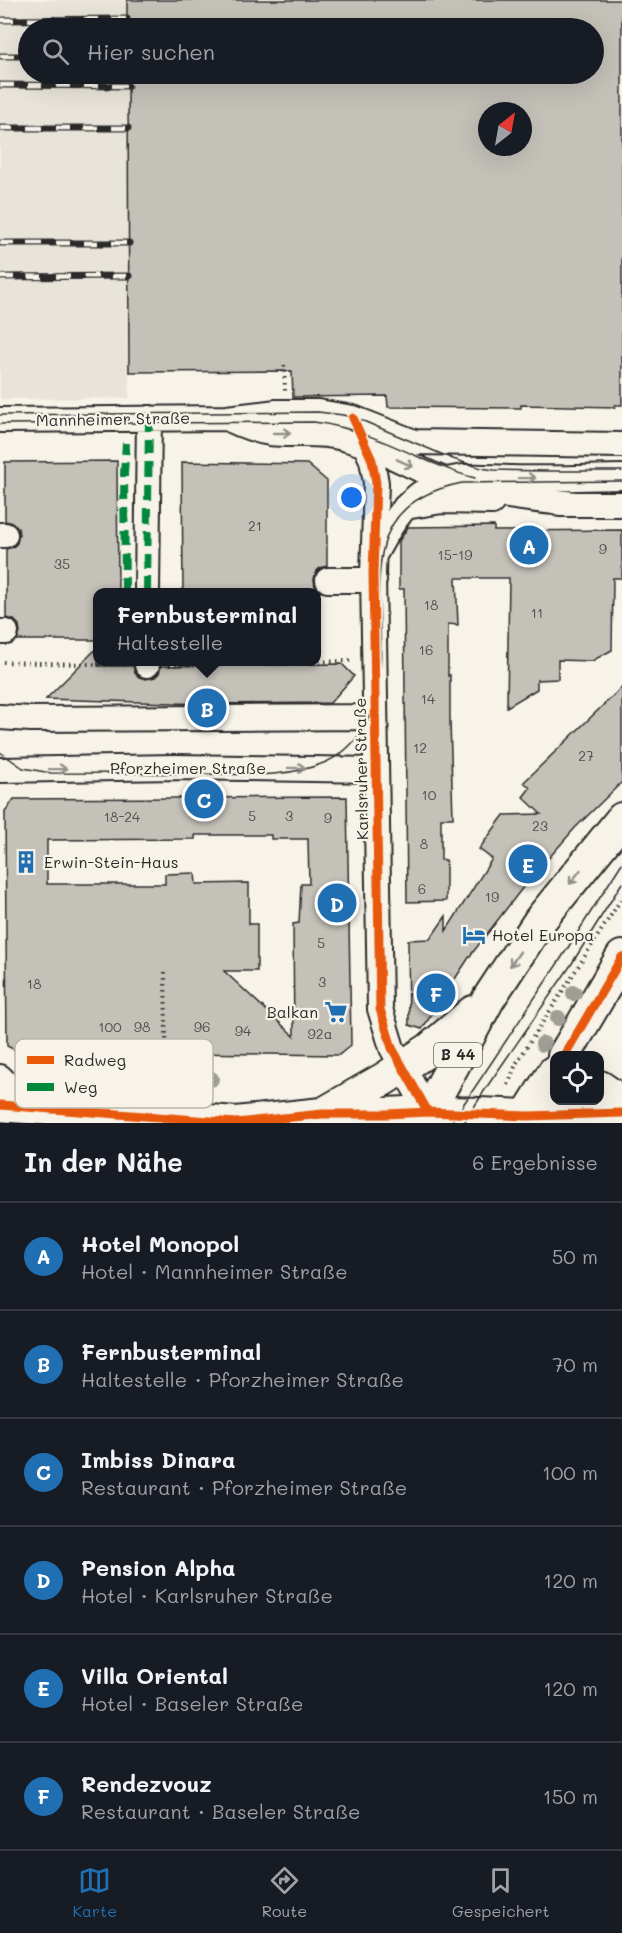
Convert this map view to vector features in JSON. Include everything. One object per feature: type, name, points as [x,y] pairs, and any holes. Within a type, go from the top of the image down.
[{"type":"main road","name":"B 44","points":[[428,1119],[489,998],[542,920],[622,819]]},
{"type":"main road","points":[[575,1047],[622,957]]},
{"type":"main road","points":[[322,1114],[430,1049],[489,998]]},
{"type":"main road","points":[[525,1120],[550,1080]]},
{"type":"main road","points":[[604,1090],[622,1102]]},
{"type":"main road","points":[[0,1106],[15,1107]]},
{"type":"main road","points":[[40,1108],[235,1123],[322,1114],[386,1114],[428,1119],[525,1120],[622,1113]]},
{"type":"street","name":"Mannheimer Straße","points":[[0,420],[226,418],[277,412],[318,412],[353,418],[414,442],[622,445]]},
{"type":"street","points":[[147,588],[149,418]]},
{"type":"street","name":"Mannheimer Straße","points":[[226,418],[246,427],[272,433],[343,437],[462,482],[530,500],[575,504]]},
{"type":"street","name":"Karlsruher Straße","points":[[353,418],[372,460],[376,483],[373,568],[380,1009],[392,1048],[428,1119]]},
{"type":"street","points":[[462,482],[461,462],[464,454],[476,444]]},
{"type":"street","points":[[328,580],[373,568],[394,519],[428,487],[462,482],[622,477]]},
{"type":"street","name":"Mannheimer Straße","points":[[405,507],[442,501],[622,504]]},
{"type":"street","points":[[0,717],[31,719],[375,717]]},
{"type":"street","name":"Pforzheimer Straße","points":[[0,770],[175,767],[376,770]]},
{"type":"street","points":[[0,1077],[15,1092]]},
{"type":"path","points":[[284,365],[285,401]]},
{"type":"path","points":[[3,662],[93,663]]},
{"type":"path","points":[[321,662],[350,662]]},
{"type":"path","points":[[508,1085],[516,1064],[622,898]]},
{"type":"path","points":[[165,972],[166,1039]]},
{"type":"shaded area","points":[[0,0],[127,0],[127,18],[18,18],[18,84],[128,84],[129,398],[0,399]]},
{"type":"building","points":[[127,0],[622,0],[622,405],[615,405],[615,407],[521,405],[521,408],[388,407],[387,396],[293,397],[292,371],[129,372],[128,84],[604,84],[604,18],[127,18]]},
{"type":"building","points":[[117,461],[118,588],[93,588],[93,640],[17,640],[20,633],[19,625],[14,620],[6,618],[6,549],[17,543],[19,534],[18,528],[13,523],[5,521],[5,462]]},
{"type":"building","points":[[182,462],[307,464],[327,481],[327,566],[316,572],[314,579],[316,588],[183,588]]},
{"type":"building","points":[[494,526],[494,531],[622,530],[622,578],[613,578],[612,650],[592,661],[558,660],[558,679],[537,680],[537,689],[507,707],[509,578],[456,578],[458,625],[448,624],[453,818],[441,818],[441,860],[446,860],[446,901],[407,902],[404,589],[399,589],[399,541],[408,527]]},
{"type":"building","points":[[93,652],[93,666],[133,666],[139,677],[146,679],[155,677],[161,666],[342,664],[354,676],[330,703],[204,704],[46,699]]},
{"type":"building","points":[[622,687],[622,782],[575,828],[520,891],[470,956],[422,1029],[409,1025],[408,940],[430,939],[446,916],[446,931],[492,859],[479,849],[504,815],[541,814],[523,797],[530,788],[524,782]]},
{"type":"building","points":[[347,797],[351,1045],[339,1055],[213,1053],[213,1039],[15,1039],[15,1050],[7,1046],[5,812],[14,799]],"holes":[[[195,835],[271,835],[271,839],[308,839],[309,884],[301,884],[299,923],[293,924],[294,1036],[224,971],[257,971],[257,924],[249,924],[249,883],[196,884],[195,873],[165,874],[165,884],[47,884],[47,840],[195,839]]]},
{"type":"tram line","points":[[0,415],[318,412],[361,420],[453,459],[481,468],[622,471]]},
{"type":"tram line","points":[[0,424],[314,422],[370,436],[449,470],[475,478]]},
{"type":"tram line","points":[[0,752],[23,768],[51,773],[264,774],[296,771],[326,762],[339,755],[355,740],[364,728],[377,696],[381,663],[380,567],[386,539],[400,514],[424,496],[462,483],[622,481]]},
{"type":"tram line","points":[[451,1123],[622,863]]},
{"type":"tram line","points":[[464,1123],[571,965],[622,883]]},
{"type":"railway","points":[[0,20],[18,20]]},
{"type":"railway","points":[[0,56],[18,56]]},
{"type":"railway","points":[[0,85],[128,86]]},
{"type":"railway","points":[[0,128],[128,128]]},
{"type":"railway","points":[[0,243],[129,243]]},
{"type":"railway","points":[[0,277],[129,276]]},
{"type":"marked path","points":[[147,588],[149,418]]},
{"type":"marked path","points":[[125,588],[126,443]]},
{"type":"cycle path","points":[[353,418],[372,460],[376,483],[373,574],[380,1009],[392,1048],[428,1112]]},
{"type":"cycle path","points":[[567,1051],[622,957]]},
{"type":"cycle path","points":[[0,1105],[15,1106]]},
{"type":"cycle path","points":[[39,1108],[236,1123]]},
{"type":"cycle path","points":[[236,1123],[322,1114],[428,1112],[528,1116],[622,1113]]},
{"type":"place","name":"Hotel Monopol","points":[[529,545]]},
{"type":"place","name":"Fernbusterminal","points":[[207,708]]},
{"type":"place","name":"Imbiss Dinara","points":[[204,799]]},
{"type":"place","name":"Erwin-Stein-Haus","points":[[26,862]]},
{"type":"place","name":"Villa Oriental","points":[[528,864]]},
{"type":"place","name":"Pension Alpha","points":[[337,903]]},
{"type":"place","name":"Hotel Europa","points":[[474,935]]},
{"type":"place","name":"Rendezvouz","points":[[436,993]]},
{"type":"place","name":"Balkan","points":[[336,1012]]}]
